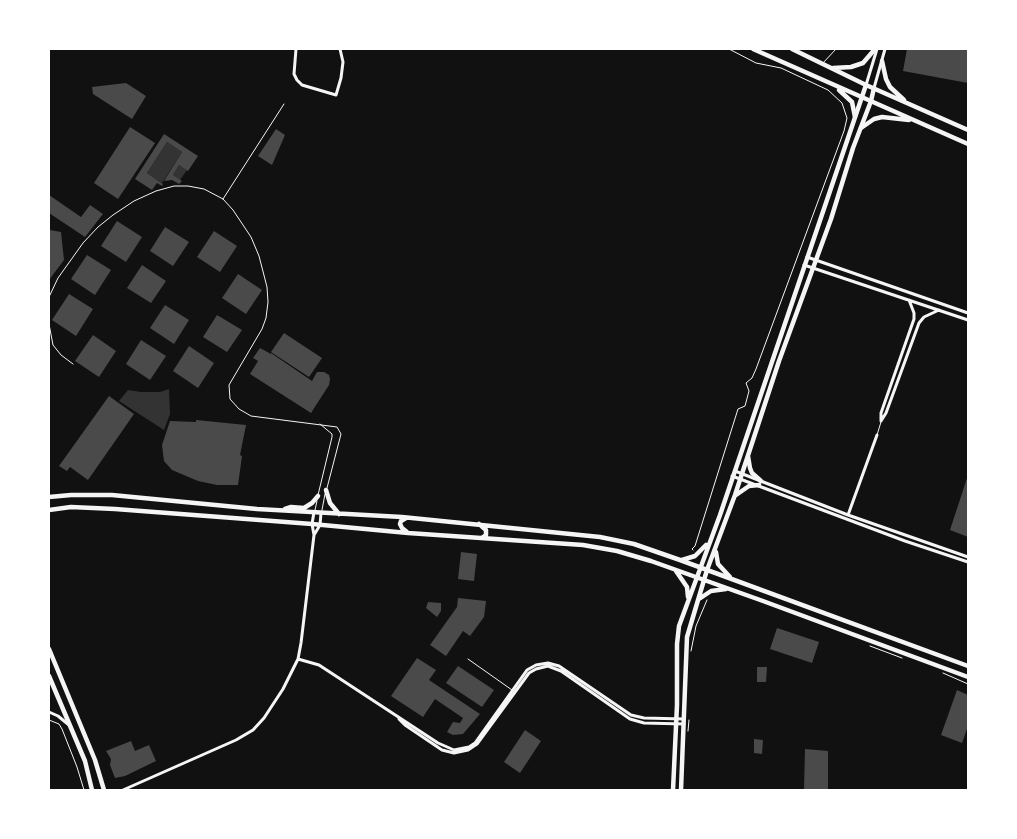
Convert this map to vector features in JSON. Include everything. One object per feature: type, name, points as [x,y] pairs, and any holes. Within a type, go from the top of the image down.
[{"type":"main road","points":[[753,49],[968,144]]},
{"type":"main road","points":[[792,49],[866,85],[968,130]]},
{"type":"main road","points":[[831,68],[851,67],[863,62],[876,49]]},
{"type":"main road","points":[[882,61],[886,80],[890,87],[905,102]]},
{"type":"main road","points":[[673,790],[679,626],[709,541],[720,516],[806,257],[866,85]]},
{"type":"main road","points":[[834,86],[852,102],[855,117]]},
{"type":"main road","points":[[681,790],[686,721],[687,636],[707,570],[741,479],[874,88]]},
{"type":"main road","points":[[861,128],[874,119],[882,117],[915,121]]},
{"type":"main road","points":[[735,495],[748,486],[760,483],[752,473],[748,455]]},
{"type":"main road","points":[[326,490],[330,503],[339,514]]},
{"type":"main road","points":[[49,497],[71,495],[112,496],[321,513],[407,517],[600,537],[634,544],[700,567],[968,666]]},
{"type":"main road","points":[[279,510],[291,507],[304,508],[318,496]]},
{"type":"main road","points":[[49,510],[71,507],[116,509],[583,545],[617,551],[670,567],[968,677]]},
{"type":"main road","points":[[407,517],[400,524],[408,533]]},
{"type":"main road","points":[[478,524],[486,530],[486,535],[482,538]]},
{"type":"main road","points":[[680,560],[695,556],[709,541]]},
{"type":"main road","points":[[716,548],[718,564],[727,575],[736,581]]},
{"type":"main road","points":[[670,567],[683,580],[687,587],[688,598]]},
{"type":"main road","points":[[698,600],[711,592],[729,589]]},
{"type":"main road","points":[[49,649],[95,760],[104,790]]},
{"type":"main road","points":[[49,676],[85,761],[92,790]]},
{"type":"street","points":[[296,49],[294,74],[296,80],[302,85],[336,95],[343,62],[340,49]]},
{"type":"street","points":[[866,85],[876,49]]},
{"type":"street","points":[[874,88],[885,49]]},
{"type":"street","points":[[806,257],[968,313]]},
{"type":"street","points":[[804,264],[968,320]]},
{"type":"street","points":[[881,421],[881,413],[914,319],[914,313],[909,300]]},
{"type":"street","points":[[881,421],[886,414],[920,323],[924,317],[939,310]]},
{"type":"street","points":[[848,515],[877,435]]},
{"type":"street","points":[[734,470],[760,483],[905,541],[968,562]]},
{"type":"street","points":[[732,476],[760,483],[968,557]]},
{"type":"street","points":[[123,790],[212,751],[253,730],[264,718],[283,689],[298,659],[314,535],[312,524],[314,512]]},
{"type":"street","points":[[314,535],[320,525],[321,513]]},
{"type":"street","points":[[298,659],[320,665],[446,748],[457,750],[468,747],[475,742],[529,673],[548,666],[561,671],[630,719],[644,723],[686,721]]},
{"type":"street","points":[[500,711],[527,670],[536,665],[548,663],[559,666],[631,714],[644,718],[676,721]]},
{"type":"street","points":[[49,712],[58,716],[69,725]]},
{"type":"lane","points":[[822,64],[836,49]]},
{"type":"lane","points":[[223,199],[284,104]]},
{"type":"lane","points":[[49,297],[58,278],[83,243],[113,214],[134,201],[156,191],[174,186],[204,189],[223,199],[233,210],[251,237],[259,256],[267,287],[268,302],[264,323],[258,338],[229,385],[230,399],[251,416],[334,425],[340,431],[321,513]]},
{"type":"lane","points":[[49,324],[54,345],[61,355],[74,364]]},
{"type":"lane","points":[[877,435],[881,421]]},
{"type":"lane","points":[[314,512],[332,437],[332,434],[319,423]]},
{"type":"lane","points":[[468,659],[513,690]]},
{"type":"path","points":[[692,549],[695,546],[738,409],[745,406],[749,391],[746,383],[752,378],[756,369],[844,131],[847,118],[842,103],[828,90],[781,68],[756,63],[729,49]]},
{"type":"path","points":[[691,658],[696,626],[707,599]]},
{"type":"path","points":[[865,644],[908,660]]},
{"type":"path","points":[[942,673],[968,684]]},
{"type":"path","points":[[49,720],[60,724],[84,790]]},
{"type":"path","points":[[686,721],[688,738]]},
{"type":"shaded area","points":[[167,142],[182,152],[162,183],[147,173]]},
{"type":"shaded area","points":[[179,165],[187,170],[180,180],[173,175]]},
{"type":"shaded area","points":[[169,389],[170,414],[164,430],[119,401],[128,390],[160,392]]},
{"type":"building","points":[[907,49],[968,49],[968,83],[903,71]]},
{"type":"building","points":[[126,83],[146,96],[132,119],[93,94],[92,87]]},
{"type":"building","points":[[130,127],[155,143],[118,199],[94,183]]},
{"type":"building","points":[[276,129],[285,135],[272,165],[258,156]]},
{"type":"building","points":[[164,134],[198,156],[188,171],[179,165],[173,175],[182,181],[179,184],[172,180],[164,181],[182,152],[167,142],[147,173],[163,184],[162,186],[157,183],[152,190],[135,179]]},
{"type":"building","points":[[49,195],[81,217],[90,205],[103,214],[85,237],[49,213]]},
{"type":"building","points":[[117,221],[142,237],[126,262],[101,246]]},
{"type":"building","points":[[165,227],[189,242],[173,266],[150,251]]},
{"type":"building","points":[[50,230],[61,232],[64,260],[49,280]]},
{"type":"building","points":[[214,231],[237,246],[220,272],[197,257]]},
{"type":"building","points":[[87,255],[111,270],[95,295],[71,279]]},
{"type":"building","points":[[142,265],[166,281],[151,303],[127,288]]},
{"type":"building","points":[[238,274],[262,290],[246,314],[222,298]]},
{"type":"building","points":[[69,294],[93,309],[76,336],[52,320]]},
{"type":"building","points":[[165,305],[189,320],[174,344],[150,328]]},
{"type":"building","points":[[217,315],[242,330],[227,352],[203,337]]},
{"type":"building","points":[[284,333],[322,358],[309,377],[271,352]]},
{"type":"building","points":[[93,335],[116,351],[99,377],[75,361]]},
{"type":"building","points":[[141,340],[166,356],[150,380],[126,364]]},
{"type":"building","points":[[189,346],[214,363],[198,388],[173,371]]},
{"type":"building","points":[[260,348],[271,353],[312,381],[317,372],[324,372],[329,375],[329,385],[311,413],[250,374],[258,361],[253,358]]},
{"type":"building","points":[[109,396],[134,414],[88,480],[70,467],[67,471],[59,466]]},
{"type":"building","points":[[196,420],[246,425],[240,455],[242,456],[238,485],[217,485],[198,481],[172,470],[164,461],[162,445],[170,421],[196,422]]},
{"type":"building","points":[[968,475],[968,537],[950,530]]},
{"type":"building","points":[[461,552],[477,554],[474,581],[458,579]]},
{"type":"building","points":[[458,598],[486,601],[484,617],[470,636],[463,631],[446,656],[430,645],[457,607]]},
{"type":"building","points":[[428,602],[441,603],[441,611],[437,617],[426,608]]},
{"type":"building","points":[[777,628],[819,642],[812,663],[770,649]]},
{"type":"building","points":[[417,658],[436,670],[429,680],[480,714],[463,734],[453,735],[447,732],[453,722],[460,723],[463,718],[435,699],[423,717],[391,696]]},
{"type":"building","points":[[458,666],[494,690],[482,707],[446,683]]},
{"type":"building","points":[[757,667],[767,667],[766,682],[757,682]]},
{"type":"building","points":[[957,690],[968,695],[968,726],[962,743],[941,735]]},
{"type":"building","points":[[525,730],[541,741],[520,773],[504,762]]},
{"type":"building","points":[[754,739],[763,740],[762,754],[754,753]]},
{"type":"building","points":[[131,741],[135,751],[149,745],[156,761],[125,776],[115,778],[110,765],[111,759],[106,751]]},
{"type":"building","points":[[805,749],[828,751],[828,790],[804,790]]}]
